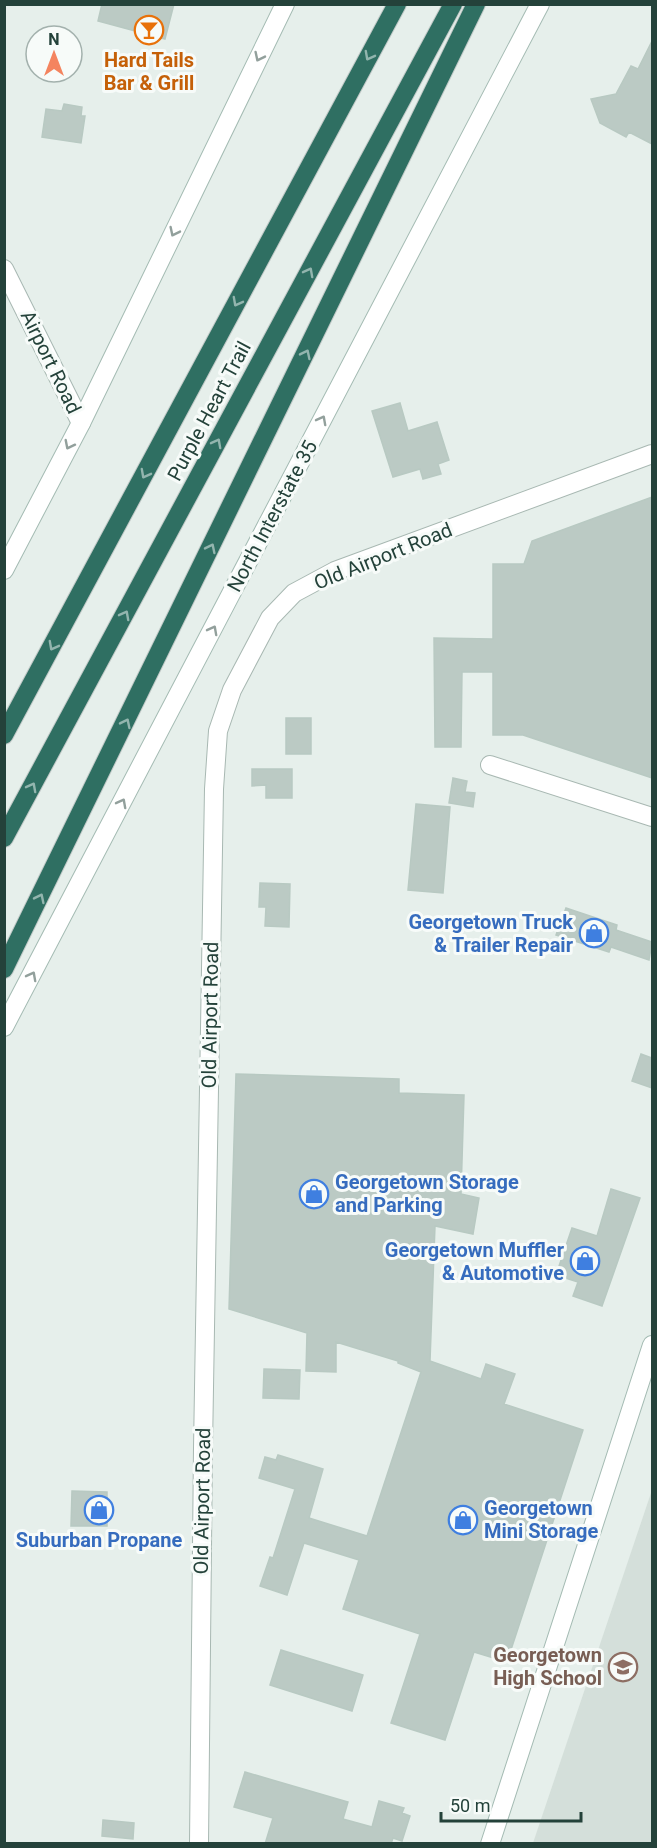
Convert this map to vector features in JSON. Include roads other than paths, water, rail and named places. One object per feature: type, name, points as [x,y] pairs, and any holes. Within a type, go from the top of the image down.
[{"type":"highway","name":"Purple Heart Trail","points":[[4,735],[397,4]]},
{"type":"highway","name":"Purple Heart Trail","points":[[4,838],[453,4]]},
{"type":"highway","points":[[4,969],[476,4]]},
{"type":"main road","points":[[4,570],[81,423],[285,4]]},
{"type":"main road","name":"North Interstate 35","points":[[4,1027],[540,4]]},
{"type":"main road","name":"Airport Road","points":[[4,269],[81,423]]},
{"type":"main road","name":"Old Airport Road","points":[[199,1844],[214,789],[218,731],[232,690],[270,618],[294,593],[335,571],[652,454]]},
{"type":"main road","points":[[490,765],[652,818]]},
{"type":"main road","points":[[490,1844],[652,1345]]},
{"type":"place","name":"Hard Tails Bar & Grill","points":[[149,30]]},
{"type":"place","name":"Georgetown Truck & Trailer Repair","points":[[594,933]]},
{"type":"place","name":"Georgetown Storage and Parking","points":[[314,1194]]},
{"type":"place","name":"Georgetown Muffler & Automotive","points":[[585,1261]]},
{"type":"place","name":"Suburban Propane","points":[[99,1510]]},
{"type":"place","name":"Georgetown Mini Storage","points":[[463,1520]]},
{"type":"place","name":"Georgetown High School","points":[[623,1667]]}]
